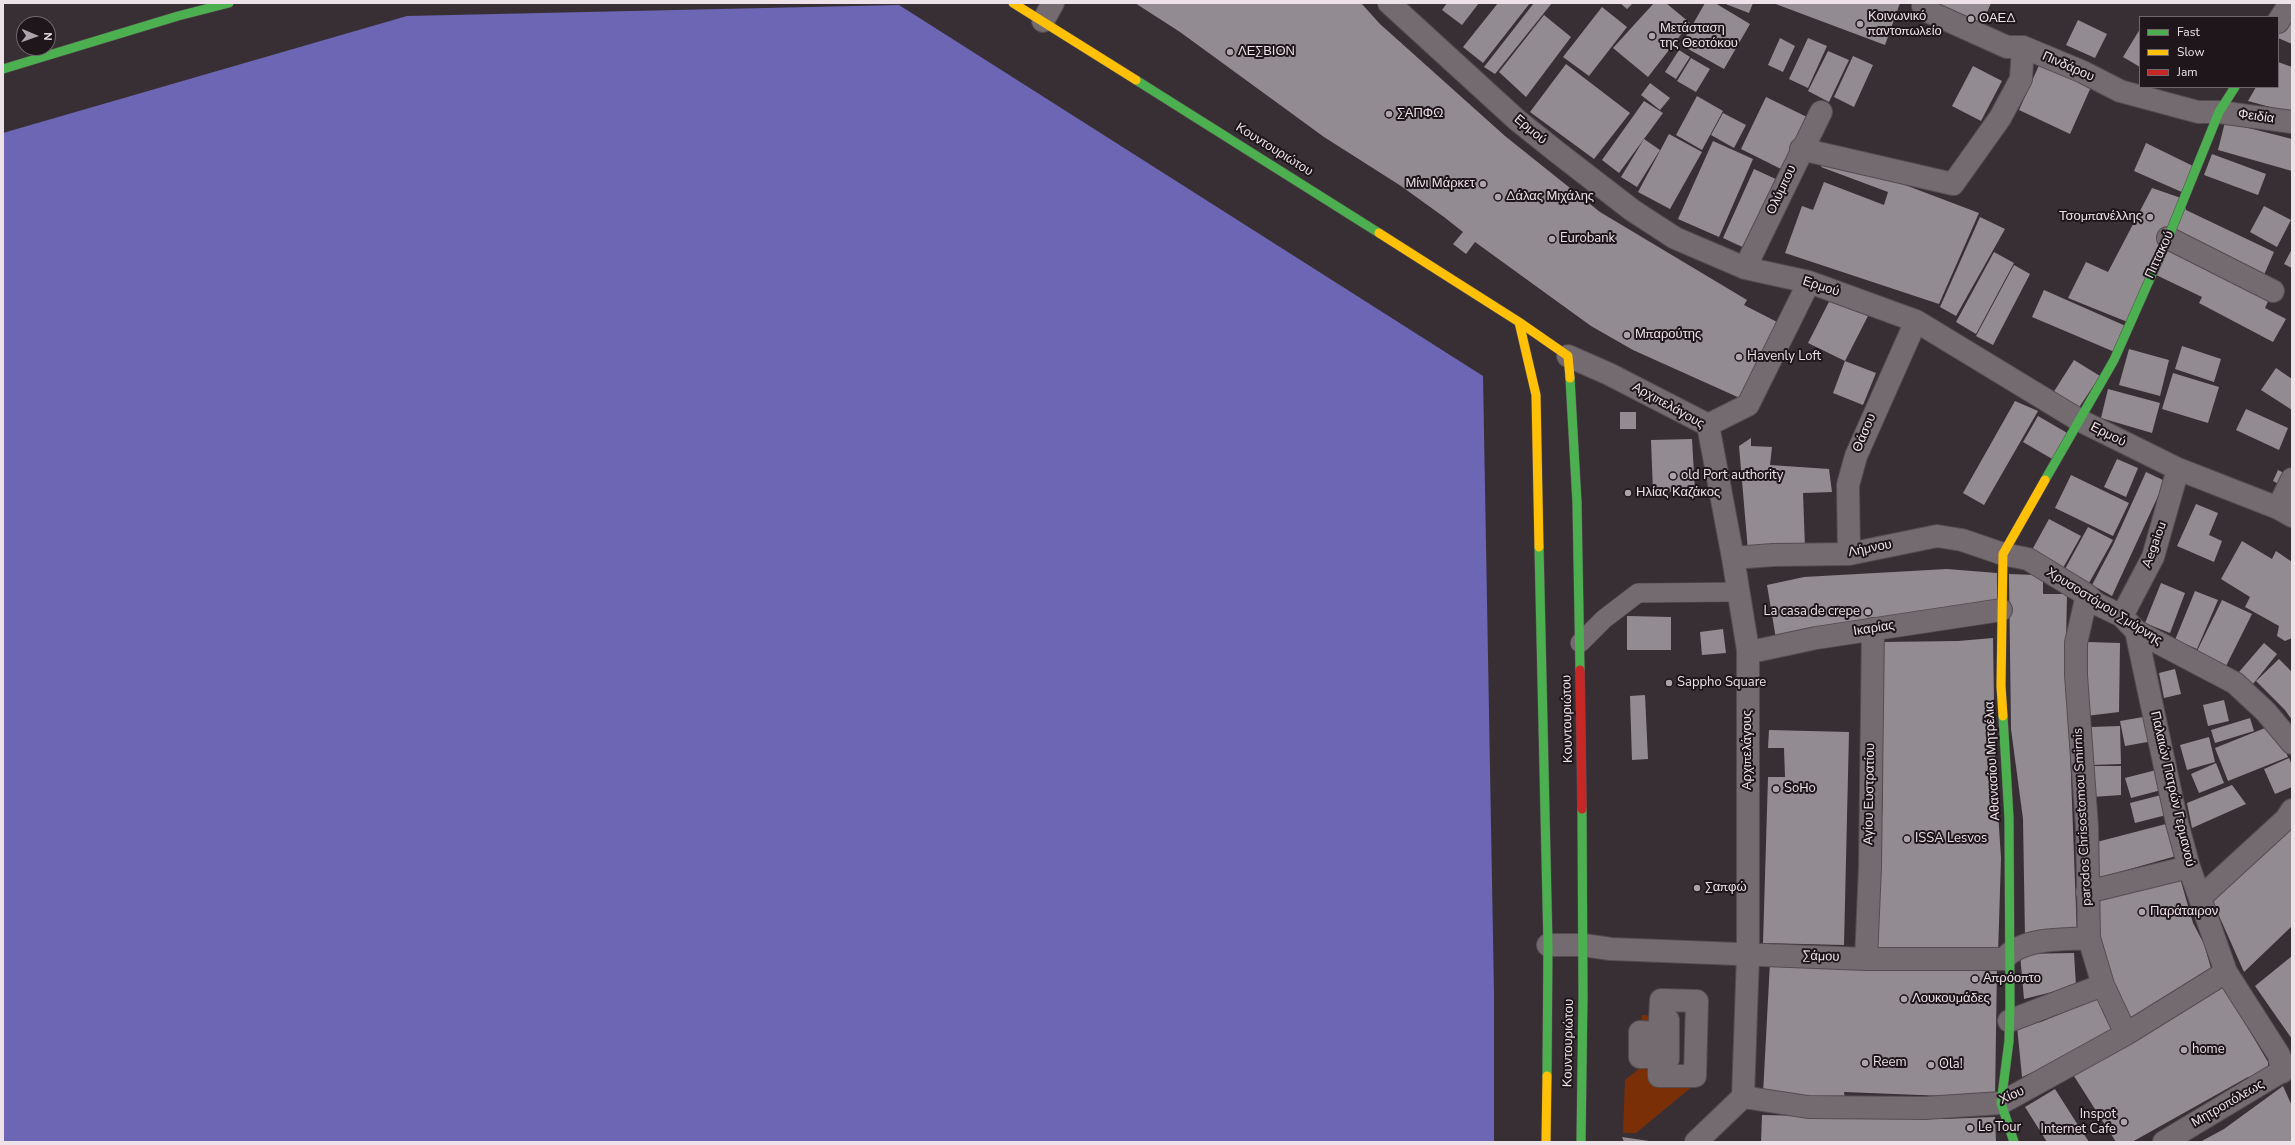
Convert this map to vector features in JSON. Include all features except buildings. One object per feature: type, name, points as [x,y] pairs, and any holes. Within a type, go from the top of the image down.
[{"type":"main road","points":[[3,69],[178,16],[228,3]]},
{"type":"main road","name":"Κουντουριώτου","points":[[1012,3],[1048,12],[1519,322],[1568,356],[1573,410],[1580,643],[1583,945],[1581,1142]]},
{"type":"main road","name":"Πιττακού","points":[[2079,420],[2114,360],[2168,238],[2219,112],[2235,88]]},
{"type":"main road","name":"Κουντουριώτου","points":[[1519,322],[1536,395],[1548,945],[1546,1142]]},
{"type":"main road","name":"Αθανασίου Μητρέλια","points":[[2014,1142],[2001,1103],[2009,1020],[2010,952],[2009,818],[2000,686],[2003,554],[2079,420]]},
{"type":"street","name":"Ερμού","points":[[1389,3],[1517,120],[1632,210],[1675,238],[1745,268],[1809,282],[1916,321],[2079,420],[2178,470],[2285,512]]},
{"type":"street","points":[[2279,20],[2290,3]]},
{"type":"street","name":"Πινδάρου","points":[[1923,5],[1927,11],[2007,47],[2023,47],[2083,72],[2120,91],[2198,112],[2219,112]]},
{"type":"street","points":[[1801,149],[1953,184],[1972,160],[2007,105],[2020,79],[2023,47]]},
{"type":"street","name":"Ολύμπου","points":[[1745,268],[1801,149],[1821,112]]},
{"type":"street","name":"Φειδία","points":[[2219,112],[2292,122]]},
{"type":"street","points":[[2168,238],[2273,291]]},
{"type":"street","points":[[1708,425],[1748,405],[1809,282]]},
{"type":"street","name":"Θάσου","points":[[1849,554],[1848,485],[1856,456],[1916,321]]},
{"type":"street","name":"Αρχιπελάγους","points":[[1568,356],[1609,374],[1708,425],[1733,558],[1748,650],[1748,955],[1743,1097]]},
{"type":"street","name":"Aegaiou","points":[[2129,623],[2153,556],[2178,470]]},
{"type":"street","points":[[2285,512],[2292,479]]},
{"type":"street","name":"Λήμνου","points":[[1733,558],[1774,555],[1849,554],[1937,536],[1962,540],[2003,554]]},
{"type":"street","name":"Χρυσοστόμου Σμύρνης","points":[[2003,554],[2028,559],[2087,594],[2095,603],[2235,684],[2266,712],[2292,743]]},
{"type":"street","name":"parodos Chrisostomou Smirnis","points":[[2087,594],[2076,643],[2076,675],[2087,827],[2089,938],[2103,985],[2126,1034]]},
{"type":"street","name":"Ικαρίας","points":[[1748,650],[1760,650],[1816,638],[2001,610]]},
{"type":"street","name":"Παλαιών Πατρών Γερμανού","points":[[2129,623],[2189,867],[2201,897],[2226,972],[2287,1069]]},
{"type":"street","name":"Αγίου Ευστρατίου","points":[[1866,959],[1870,867],[1873,629]]},
{"type":"street","points":[[2201,897],[2286,819],[2292,810]]},
{"type":"street","points":[[2087,892],[2189,867]]},
{"type":"street","name":"Σάμου","points":[[1548,945],[1583,945],[1611,949],[1866,959],[2004,959],[2010,952],[2033,943],[2089,938]]},
{"type":"street","name":"Χίου","points":[[1743,1097],[1808,1107],[1925,1108],[2001,1103],[2126,1034],[2226,972]]},
{"type":"street","points":[[2009,1020],[2103,985]]},
{"type":"street","name":"Μητροπόλεως","points":[[2164,1142],[2287,1069]]},
{"type":"street","points":[[1696,1142],[1743,1097]]},
{"type":"lane","points":[[1580,643],[1604,619],[1638,593],[1739,592]]},
{"type":"shaded area","points":[[899,5],[1483,376],[1494,994],[1494,1142],[3,1142],[3,133],[407,16]]},
{"type":"shaded area","points":[[1655,995],[1708,996],[1706,1028],[1698,1000],[1660,999],[1659,1059],[1705,1076],[1636,1133],[1623,1133],[1625,1080],[1639,1069],[1642,1015],[1654,1016]]},
{"type":"traffic: fast","points":[[3,69],[178,16],[229,3]]},
{"type":"traffic: fast","points":[[1136,80],[1379,233]]},
{"type":"traffic: fast","points":[[2045,480],[2114,360],[2168,238],[2219,112],[2234,88]]},
{"type":"traffic: fast","points":[[1570,378],[1577,503],[1580,670]]},
{"type":"traffic: fast","points":[[1539,547],[1548,945],[1547,1076]]},
{"type":"traffic: fast","points":[[2003,716],[2009,818],[2010,1005],[2009,1041],[2001,1103],[2014,1142]]},
{"type":"traffic: fast","points":[[1581,1142],[1583,995],[1582,809]]},
{"type":"traffic: slow","points":[[1013,3],[1136,80]]},
{"type":"traffic: slow","points":[[1379,233],[1519,322],[1568,356],[1570,378]]},
{"type":"traffic: slow","points":[[1519,322],[1536,395],[1539,547]]},
{"type":"traffic: slow","points":[[2003,716],[2001,686],[2003,554],[2045,480]]},
{"type":"traffic: slow","points":[[1546,1142],[1547,1076]]},
{"type":"traffic: jam","points":[[1580,670],[1582,809]]},
{"type":"place","name":"ΟΑΕΔ","points":[[1971,19]]},
{"type":"place","name":"Κοινωνικό παντοπωλείο","points":[[1860,24]]},
{"type":"place","name":"Μετάσταση της Θεοτόκου","points":[[1652,36]]},
{"type":"place","name":"ΛΕΣΒΙΟΝ","points":[[1230,52]]},
{"type":"place","name":"ΣΑΠΦΩ","points":[[1389,114]]},
{"type":"place","name":"Μίνι Μάρκετ","points":[[1483,184]]},
{"type":"place","name":"Δάλας Μιχάλης","points":[[1498,197]]},
{"type":"place","name":"Τσομπανέλλης","points":[[2150,217]]},
{"type":"place","name":"Eurobank","points":[[1552,239]]},
{"type":"place","name":"Μπαρούτης","points":[[1627,335]]},
{"type":"place","name":"Havenly Loft","points":[[1739,357]]},
{"type":"place","name":"old Port authority","points":[[1673,476]]},
{"type":"place","name":"Ηλίας Καζάκος","points":[[1628,493]]},
{"type":"place","name":"La casa de crepe","points":[[1868,612]]},
{"type":"place","name":"Sappho Square","points":[[1669,683]]},
{"type":"place","name":"SoΗo","points":[[1776,789]]},
{"type":"place","name":"ISSA Lesvos","points":[[1907,839]]},
{"type":"place","name":"Σαπφώ","points":[[1697,888]]},
{"type":"place","name":"Παράταιρον","points":[[2142,912]]},
{"type":"place","name":"Απρόοπτο","points":[[1975,979]]},
{"type":"place","name":"Λουκουμάδες","points":[[1904,999]]},
{"type":"place","name":"home","points":[[2184,1050]]},
{"type":"place","name":"Reem","points":[[1865,1063]]},
{"type":"place","name":"Ola!","points":[[1931,1065]]},
{"type":"place","name":"Inspot Internet Cafe","points":[[2124,1122]]},
{"type":"place","name":"Le Tour","points":[[1970,1128]]}]
